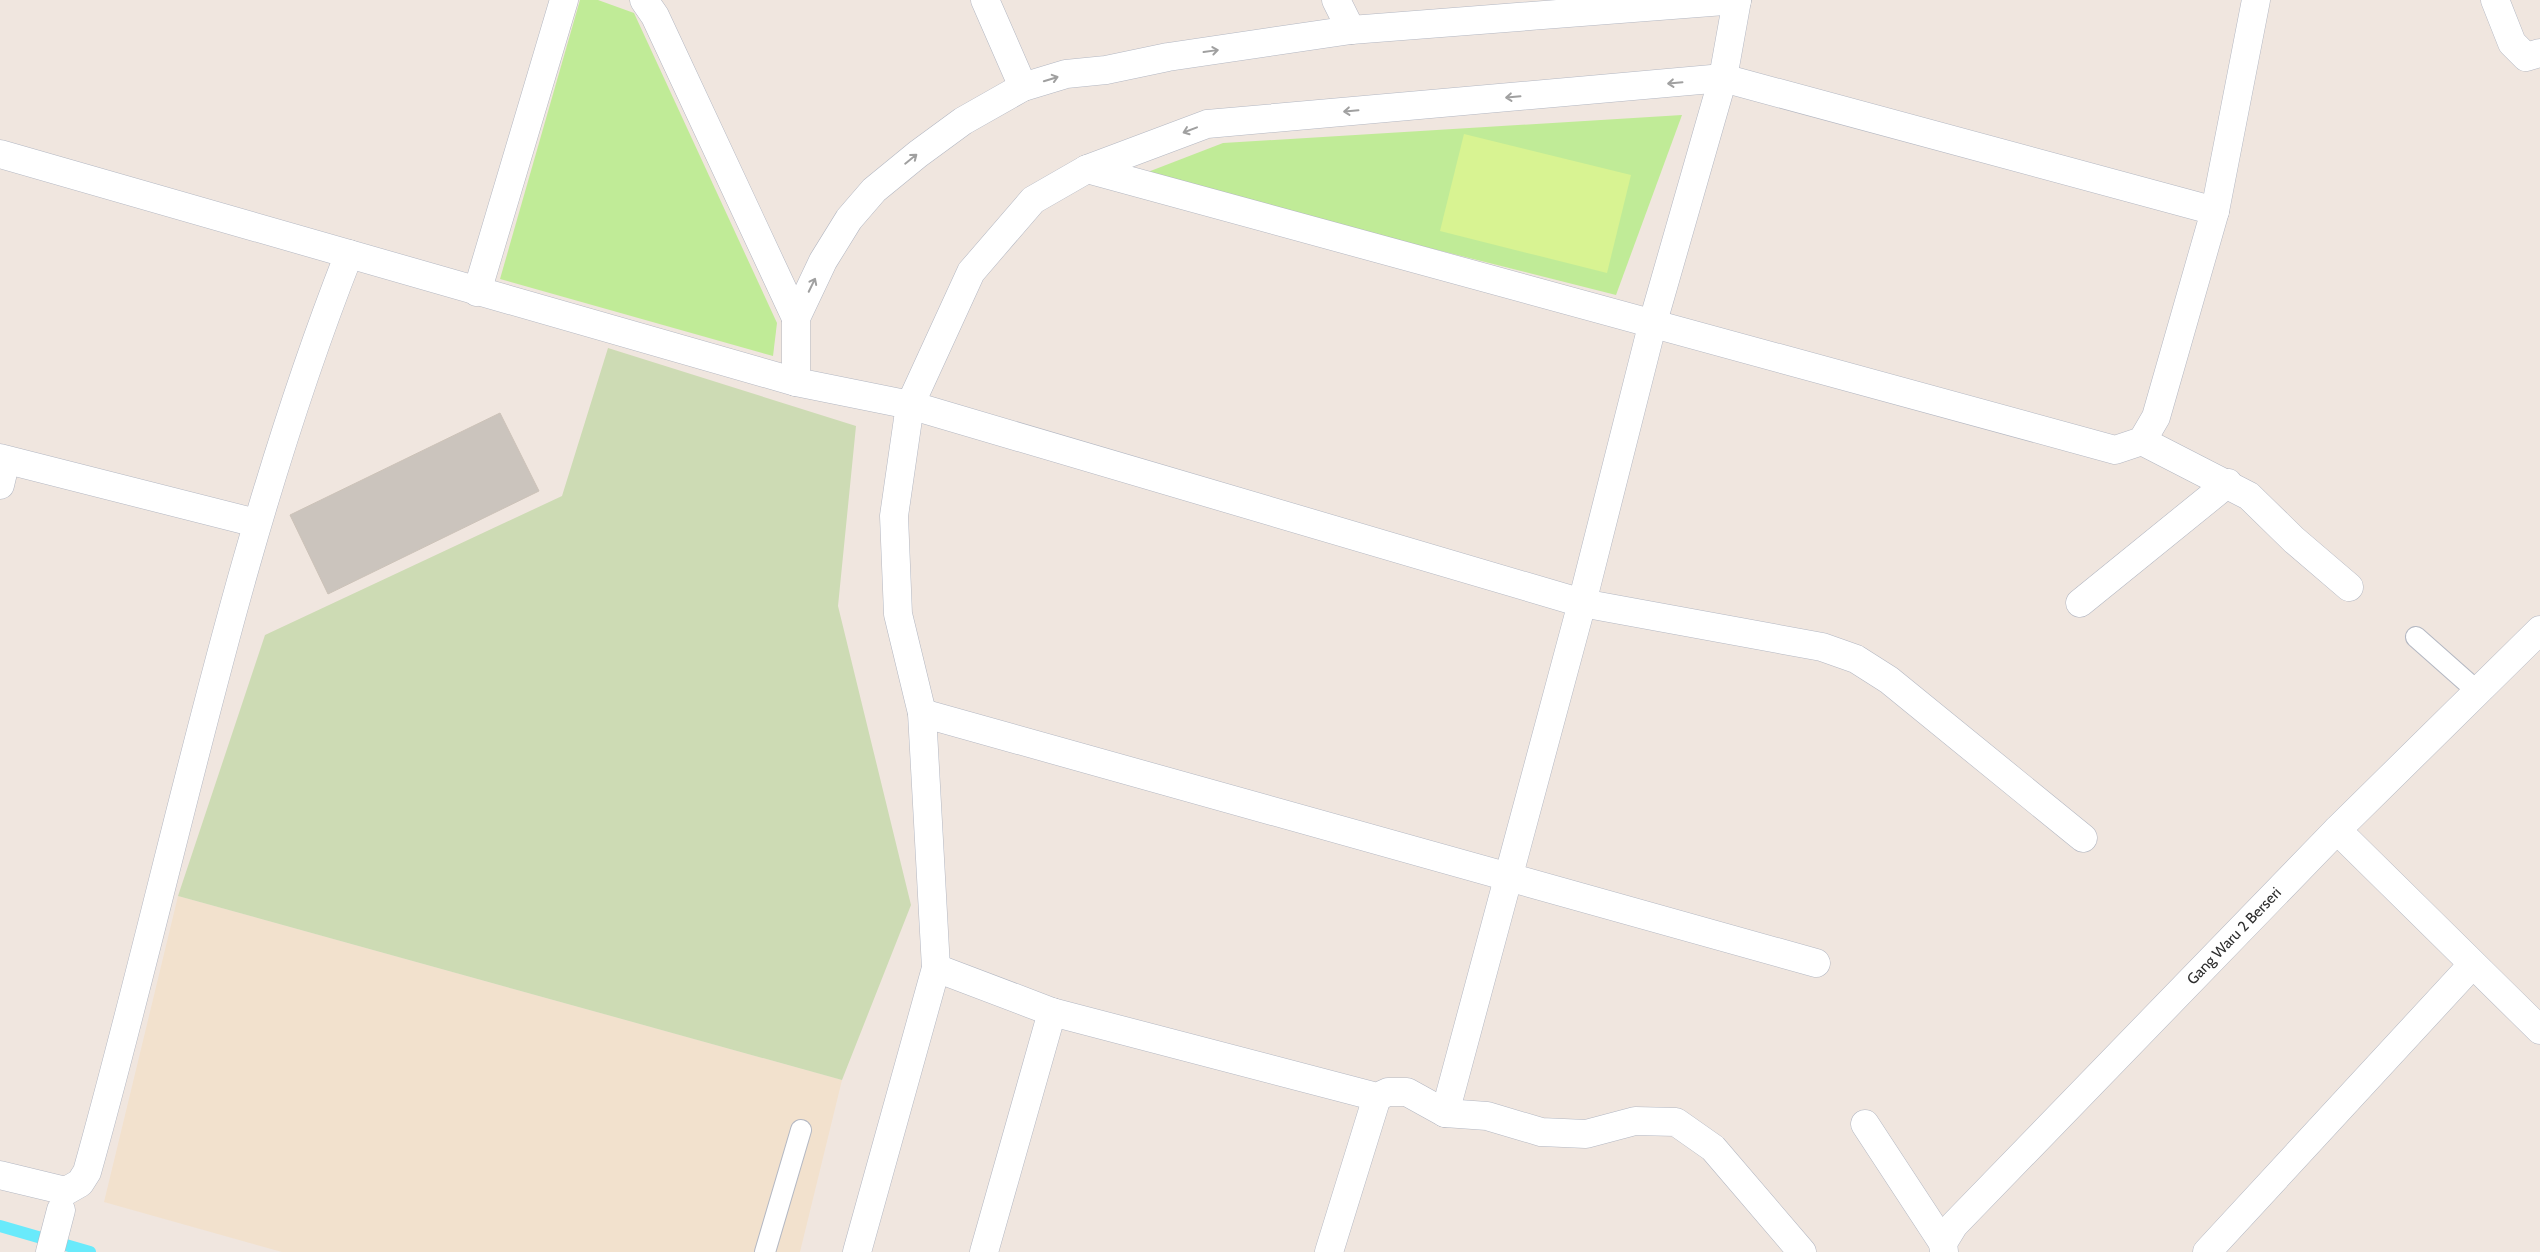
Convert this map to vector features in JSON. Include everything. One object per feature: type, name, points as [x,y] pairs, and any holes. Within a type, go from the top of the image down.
[{"type":"street","points":[[477,292],[564,0]]},
{"type":"street","points":[[644,0],[655,16],[796,318],[796,382]]},
{"type":"street","points":[[985,0],[1023,87]]},
{"type":"street","points":[[1336,0],[1351,30]]},
{"type":"street","points":[[796,318],[823,261],[849,219],[874,190],[963,121],[1023,87],[1066,74],[1106,70],[1168,57],[1351,30],[1737,0],[1724,78],[1654,322],[1582,602],[1445,1113]]},
{"type":"street","points":[[1087,169],[1654,322],[2115,450],[2142,441],[2156,417],[2215,211],[2256,0]]},
{"type":"street","points":[[2494,0],[2512,43],[2526,57],[2540,53]]},
{"type":"street","points":[[857,1252],[936,968],[922,713],[898,614],[894,516],[910,405],[971,272],[1032,200],[1087,169],[1207,124],[1724,78],[2215,211]]},
{"type":"street","points":[[0,154],[796,382],[910,405],[1582,602],[1822,647],[1856,659],[1889,680],[2083,838]]},
{"type":"street","points":[[0,1175],[66,1191],[80,1183],[87,1172],[256,523],[333,294],[349,254]]},
{"type":"street","points":[[2142,441],[2228,483],[2250,496],[2294,540],[2349,587]]},
{"type":"street","points":[[2,468],[256,523]]},
{"type":"street","points":[[2080,603],[2228,483]]},
{"type":"street","name":"Gang Waru 2 Berseri","points":[[1943,1247],[1954,1225],[2337,830],[2540,630]]},
{"type":"street","points":[[922,713],[1816,963]]},
{"type":"street","points":[[2337,830],[2472,966],[2540,1030]]},
{"type":"street","points":[[2208,1252],[2472,966]]},
{"type":"street","points":[[936,968],[1052,1012],[1377,1097],[1388,1092],[1407,1092],[1445,1113],[1487,1116],[1550,1133],[1586,1134],[1635,1121],[1676,1122],[1713,1148],[1802,1252]]},
{"type":"street","points":[[984,1252],[1052,1012]]},
{"type":"street","points":[[1329,1252],[1377,1097]]},
{"type":"street","points":[[1865,1124],[1943,1247]]},
{"type":"street","points":[[50,1252],[61,1210]]},
{"type":"lane","points":[[2416,637],[2477,691]]},
{"type":"lane","points":[[765,1252],[801,1130]]},
{"type":"shaded area","points":[[178,896],[842,1080],[800,1252],[282,1252],[104,1202]]},
{"type":"green space","points":[[580,0],[598,0],[634,13],[777,323],[773,356],[500,279]]},
{"type":"green space","points":[[1682,115],[1616,295],[1140,175],[1223,143]]},
{"type":"green space","points":[[1464,134],[1631,175],[1607,273],[1440,231]]},
{"type":"green space","points":[[608,348],[856,426],[838,606],[911,905],[842,1080],[178,896],[265,635],[562,496]]},
{"type":"building","points":[[500,413],[539,491],[328,594],[290,515]]},
{"type":"waterway","points":[[0,1226],[90,1252]]}]
